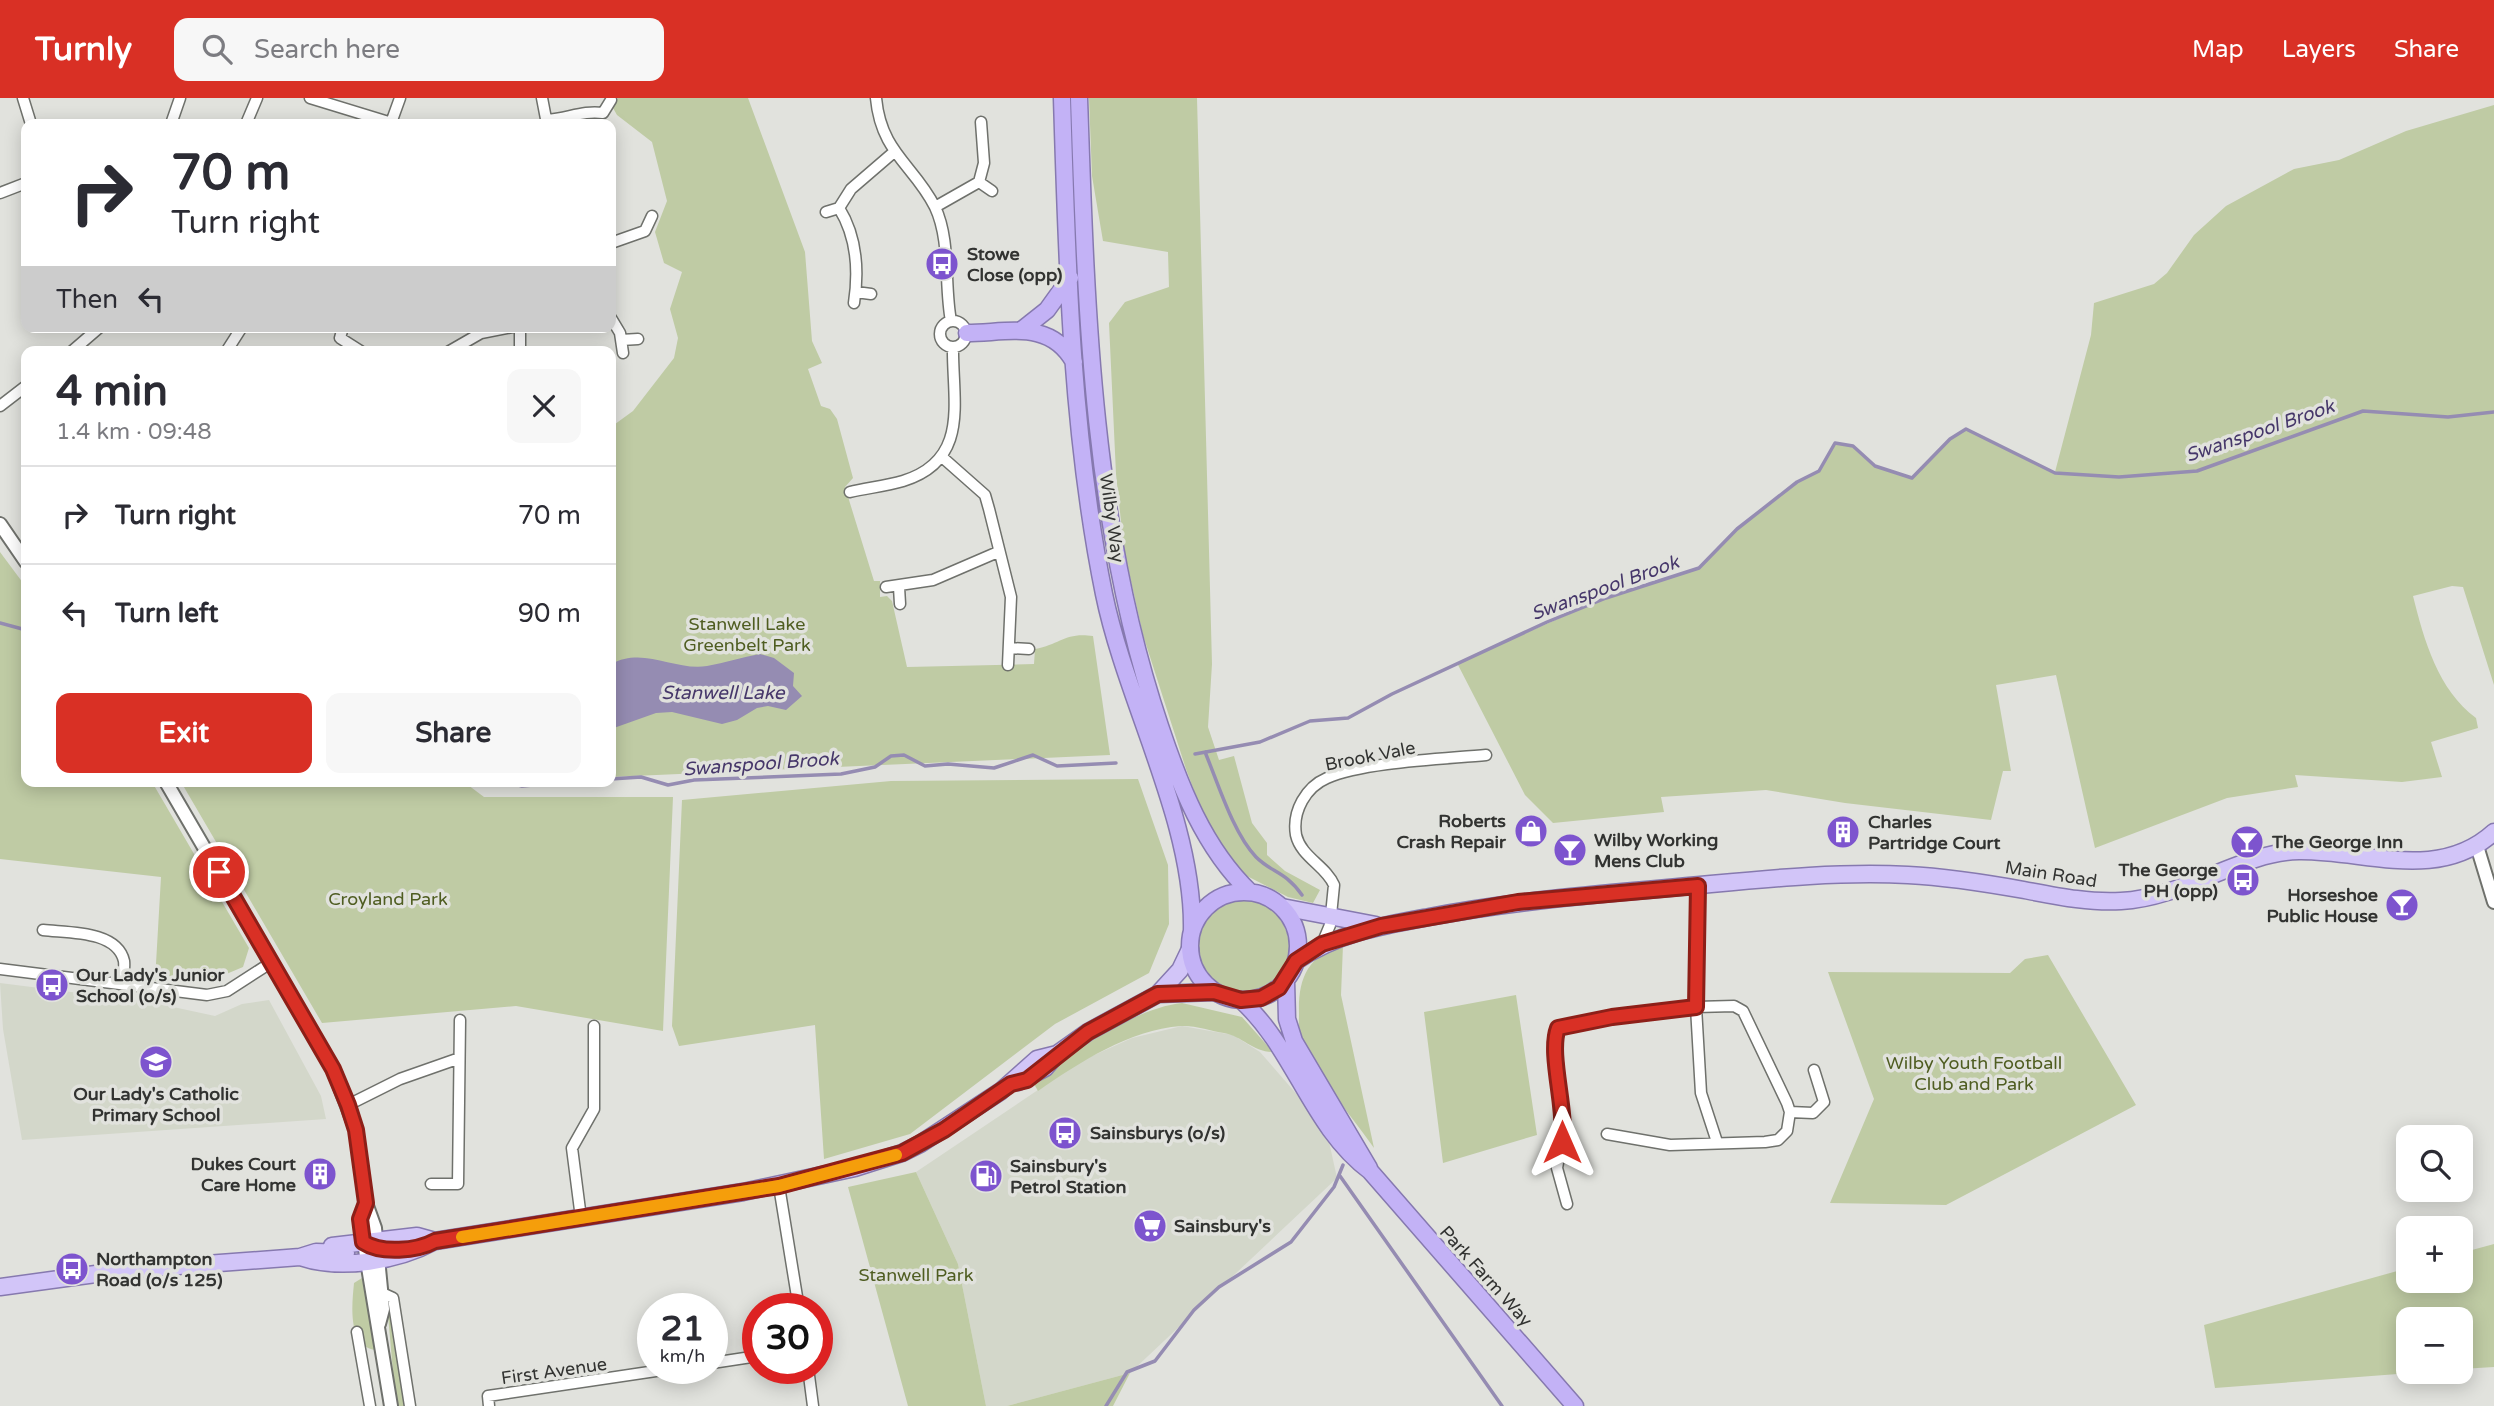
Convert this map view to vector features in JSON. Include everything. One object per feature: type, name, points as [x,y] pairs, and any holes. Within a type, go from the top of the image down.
[{"type":"highway","name":"Wilby Way","points":[[1062,98],[1075,365],[1092,524],[1104,595],[1118,650],[1180,844],[1192,904],[1192,930]]},
{"type":"highway","name":"Wilby Way","points":[[1080,98],[1094,380],[1109,515],[1122,594],[1150,698],[1181,782],[1218,856],[1250,892]]},
{"type":"highway","points":[[1023,328],[1047,310],[1070,278]]},
{"type":"highway","points":[[967,332],[1023,328],[1055,340],[1075,365]]},
{"type":"highway","points":[[1250,892],[1282,907],[1296,932],[1296,961],[1286,981],[1270,994],[1241,1000],[1214,992],[1200,978],[1190,950],[1192,930],[1202,912],[1219,898],[1250,892]]},
{"type":"highway","name":"Park Farm Way","points":[[1286,981],[1287,1019],[1294,1041],[1360,1149],[1370,1171]]},
{"type":"highway","name":"Park Farm Way","points":[[1241,1000],[1272,1032],[1314,1104],[1349,1155],[1370,1171],[1575,1406]]},
{"type":"main road","name":"Main Road","points":[[1296,961],[1322,944],[1381,926],[1518,902],[1812,875],[1907,875],[2111,902],[2169,893],[2286,852],[2419,861],[2451,857],[2477,846],[2494,832]]},
{"type":"main road","name":"Main Road","points":[[1282,907],[1381,926]]},
{"type":"main road","points":[[0,1287],[112,1272],[300,1257],[333,1246],[406,1255],[435,1241],[779,1186],[902,1153],[944,1130],[1011,1084],[1020,1071],[1037,1059],[1057,1054],[1088,1032],[1158,994],[1180,970],[1190,950]]},
{"type":"main road","points":[[1158,994],[1214,992]]},
{"type":"main road","points":[[300,1257],[317,1263],[371,1251],[417,1236],[435,1241]]},
{"type":"street","points":[[23,98],[29,119]]},
{"type":"street","points":[[173,119],[180,98]]},
{"type":"street","points":[[248,119],[257,98]]},
{"type":"street","points":[[310,98],[380,119]]},
{"type":"street","points":[[394,119],[400,98]]},
{"type":"street","points":[[542,98],[546,119]]},
{"type":"street","points":[[876,98],[883,130],[894,152],[935,207],[946,261],[951,321]]},
{"type":"street","points":[[564,119],[578,113],[608,116],[611,100]]},
{"type":"street","points":[[935,207],[979,182],[984,163],[981,122]]},
{"type":"street","points":[[826,212],[839,208],[851,189],[894,152]]},
{"type":"street","points":[[979,182],[992,191]]},
{"type":"street","points":[[0,193],[21,185]]},
{"type":"street","points":[[839,208],[848,222],[855,250],[854,303]]},
{"type":"street","points":[[616,241],[645,231],[652,216]]},
{"type":"street","points":[[645,231],[654,239]]},
{"type":"street","points":[[856,292],[871,294]]},
{"type":"street","points":[[951,321],[963,325],[967,332],[964,341],[953,347],[944,343],[940,334],[943,325],[951,321]]},
{"type":"street","points":[[616,329],[623,353]]},
{"type":"street","points":[[78,346],[93,333]]},
{"type":"street","points":[[341,333],[340,338],[353,346]]},
{"type":"street","points":[[457,346],[476,333]]},
{"type":"street","points":[[621,340],[638,339]]},
{"type":"street","points":[[850,492],[904,481],[921,474],[942,457],[953,437],[956,394],[953,347]]},
{"type":"street","points":[[0,406],[21,390]]},
{"type":"street","points":[[942,457],[985,495],[1011,597],[1008,665]]},
{"type":"street","points":[[0,524],[21,555]]},
{"type":"street","points":[[886,587],[933,580],[998,552]]},
{"type":"street","points":[[899,587],[900,604]]},
{"type":"street","points":[[1009,648],[1029,649]]},
{"type":"street","name":"Brook Vale","points":[[1322,944],[1331,918],[1334,886],[1304,851],[1296,831],[1299,808],[1313,787],[1327,778],[1355,771],[1486,755]]},
{"type":"street","points":[[169,787],[333,1069],[348,1105],[356,1130],[366,1203],[360,1219],[382,1293],[379,1324]]},
{"type":"street","points":[[2477,846],[2489,876],[2494,902]]},
{"type":"street","points":[[1698,886],[1696,1007],[1700,1082],[1717,1142]]},
{"type":"street","points":[[43,930],[90,935],[113,943],[124,960],[122,984]]},
{"type":"street","points":[[0,969],[207,995],[227,991],[272,962]]},
{"type":"street","points":[[1567,1204],[1557,1168],[1564,1129],[1555,1042],[1558,1028],[1612,1017],[1696,1007],[1734,1006],[1743,1011],[1790,1112],[1787,1131],[1778,1140],[1670,1145],[1607,1134]]},
{"type":"street","points":[[431,1184],[457,1184],[457,1059],[460,1020]]},
{"type":"street","points":[[581,1218],[572,1148],[594,1109],[594,1026]]},
{"type":"street","points":[[348,1105],[400,1079],[457,1059]]},
{"type":"street","points":[[1790,1112],[1813,1114],[1825,1102],[1814,1070]]},
{"type":"street","points":[[779,1186],[796,1293]]},
{"type":"street","points":[[371,1251],[373,1309],[379,1324],[391,1406]]},
{"type":"street","points":[[382,1293],[393,1298],[410,1406]]},
{"type":"street","points":[[357,1332],[370,1406]]},
{"type":"street","name":"First Avenue","points":[[489,1406],[488,1396],[637,1374]]},
{"type":"street","points":[[810,1384],[813,1406]]},
{"type":"shaded area","name":"Our Lady's Catholic Primary School","points":[[0,983],[150,1002],[215,1016],[242,1004],[269,1000],[321,1096],[326,1119],[22,1140],[3,1029]]},
{"type":"shaded area","points":[[1182,1026],[1233,1035],[1260,1052],[1326,1128],[1337,1178],[1130,1373],[1007,1406],[986,1406],[958,1264],[916,1172],[1081,1061],[1132,1038]]},
{"type":"green space","name":"Stanwell Lake Greenbelt Park","points":[[618,98],[748,98],[805,252],[812,341],[822,363],[808,369],[821,406],[830,409],[837,419],[853,478],[845,487],[874,581],[880,581],[880,597],[887,596],[892,601],[907,667],[1034,664],[1035,649],[1069,637],[1093,636],[1110,755],[616,777],[616,423],[633,411],[674,358],[678,338],[670,309],[682,272],[664,263],[655,232],[667,201],[652,142],[617,115],[613,108]]},
{"type":"green space","points":[[1089,98],[1197,98],[1212,664],[1208,727],[1219,760],[1234,756],[1252,823],[1267,843],[1267,855],[1285,871],[1320,890],[1313,903],[1288,897],[1239,872],[1206,823],[1143,635],[1124,550],[1116,474],[1109,323],[1125,302],[1169,287],[1168,252],[1103,241],[1092,176]]},
{"type":"green space","points":[[2494,105],[2494,685],[2463,587],[2452,586],[2413,596],[2434,663],[2452,693],[2476,718],[2478,728],[2431,742],[2442,777],[2402,782],[2295,775],[2298,787],[2227,798],[2095,848],[2056,675],[1996,685],[2011,771],[2003,771],[1991,820],[1845,803],[1766,790],[1661,797],[1664,812],[1553,823],[1525,795],[1457,663],[1606,598],[1699,568],[1737,529],[1797,482],[1819,471],[1835,443],[1853,446],[1875,466],[1912,478],[1950,439],[1966,429],[2055,472],[2091,335],[2094,303],[2154,284],[2167,273],[2194,235],[2226,206],[2294,169],[2339,160],[2406,131]]},
{"type":"green space","points":[[0,552],[21,580],[21,787],[155,787],[249,948],[243,967],[212,980],[155,981],[161,877],[0,859]]},
{"type":"green space","points":[[1138,779],[1168,865],[1169,924],[1149,973],[1055,1024],[910,1134],[824,1159],[815,1025],[679,1046],[672,1026],[682,800],[891,781]]},
{"type":"green space","name":"Croyland Park","points":[[184,787],[471,787],[484,797],[673,797],[663,1031],[516,1006],[322,1023]]},
{"type":"green space","points":[[1242,900],[1260,904],[1275,914],[1285,929],[1289,947],[1285,965],[1275,980],[1260,990],[1242,994],[1224,990],[1209,980],[1199,965],[1195,947],[1199,929],[1209,914],[1224,904]]},
{"type":"green space","points":[[1343,945],[1341,995],[1374,1148],[1324,1080],[1299,1033],[1300,990],[1307,970],[1321,956]]},
{"type":"green space","name":"Wilby Youth Football Club and Park","points":[[2048,955],[2136,1105],[1946,1205],[1830,1203],[1874,1099],[1828,972],[2010,973],[2025,959]]},
{"type":"green space","points":[[1516,995],[1537,1135],[1443,1163],[1424,1012]]},
{"type":"green space","points":[[1182,1003],[1242,1017],[1273,1052],[1259,1049],[1230,1035],[1203,1028],[1186,1026],[1162,1029],[1106,1049],[1038,1091],[1034,1084],[1104,1033],[1144,1013]]},
{"type":"green space","name":"Stanwell Park","points":[[916,1172],[958,1264],[986,1406],[908,1406],[848,1187]]},
{"type":"green space","points":[[2494,1244],[2494,1367],[2473,1368],[2473,1307],[2396,1307],[2396,1374],[2215,1388],[2204,1325],[2396,1271],[2396,1293],[2473,1293],[2473,1250]]},
{"type":"green space","points":[[362,1278],[375,1350],[360,1341],[353,1323],[354,1283]]},
{"type":"green space","points":[[387,1304],[391,1307],[406,1406],[396,1406]]},
{"type":"green space","points":[[1130,1373],[1113,1406],[1007,1406]]},
{"type":"water","name":"Stanwell Lake","points":[[760,654],[774,658],[794,673],[793,686],[802,696],[786,710],[768,706],[757,708],[737,720],[722,724],[672,712],[656,713],[616,727],[616,662],[635,657],[695,667]]},
{"type":"waterway","name":"Swanspool Brook","points":[[1195,754],[1260,742],[1310,721],[1348,718],[1392,694],[1547,622],[1606,598],[1699,568],[1737,529],[1797,482],[1819,471],[1835,443],[1853,446],[1875,466],[1912,478],[1950,439],[1966,429],[2055,473],[2119,477],[2197,471],[2363,411],[2448,417],[2494,412]]},
{"type":"waterway","name":"Swanspool Brook","points":[[0,623],[21,629]]},
{"type":"waterway","points":[[1205,752],[1227,807],[1248,847],[1262,862],[1290,881],[1302,895]]},
{"type":"waterway","name":"Swanspool Brook","points":[[616,779],[641,777],[668,785],[694,780],[841,774],[875,767],[891,756],[904,755],[925,766],[948,764],[994,768],[1033,755],[1057,766],[1116,763]]},
{"type":"waterway","points":[[1106,1406],[1127,1372],[1155,1361],[1194,1310],[1219,1287],[1291,1242],[1334,1187],[1343,1165]]},
{"type":"waterway","points":[[1340,1176],[1502,1406]]},
{"type":"slow traffic","points":[[462,1237],[779,1186],[896,1155]]},
{"type":"place","name":"Stowe Close (opp)","points":[[942,264]]},
{"type":"place","name":"Roberts Crash Repair","points":[[1531,831]]},
{"type":"place","name":"Charles Partridge Court","points":[[1843,832]]},
{"type":"place","name":"The George Inn","points":[[2247,842]]},
{"type":"place","name":"Wilby Working Mens Club","points":[[1570,850]]},
{"type":"place","name":"The George PH (opp)","points":[[2243,880]]},
{"type":"place","name":"Horseshoe Public House","points":[[2402,905]]},
{"type":"place","name":"Our Lady's Junior School (o/s)","points":[[52,985]]},
{"type":"place","name":"Our Lady's Catholic Primary School","points":[[156,1062]]},
{"type":"place","name":"Sainsburys (o/s)","points":[[1065,1133]]},
{"type":"place","name":"Dukes Court Care Home","points":[[320,1174]]},
{"type":"place","name":"Sainsbury's Petrol Station","points":[[986,1176]]},
{"type":"place","name":"Sainsbury's","points":[[1150,1226]]},
{"type":"place","name":"Northampton Road (o/s 125)","points":[[72,1269]]},
{"type":"route","points":[[219,872],[333,1069],[356,1130],[366,1203],[360,1219],[363,1242],[377,1249],[420,1249],[435,1241],[779,1186],[855,1168],[902,1153],[944,1130],[1011,1084],[1027,1080],[1045,1068],[1057,1054],[1088,1032],[1158,994],[1214,992],[1232,999],[1261,998],[1286,981],[1296,961],[1322,944],[1381,926],[1486,906],[1698,886],[1699,961],[1696,1007],[1612,1017],[1558,1028],[1555,1042],[1564,1129],[1562,1142]]}]
